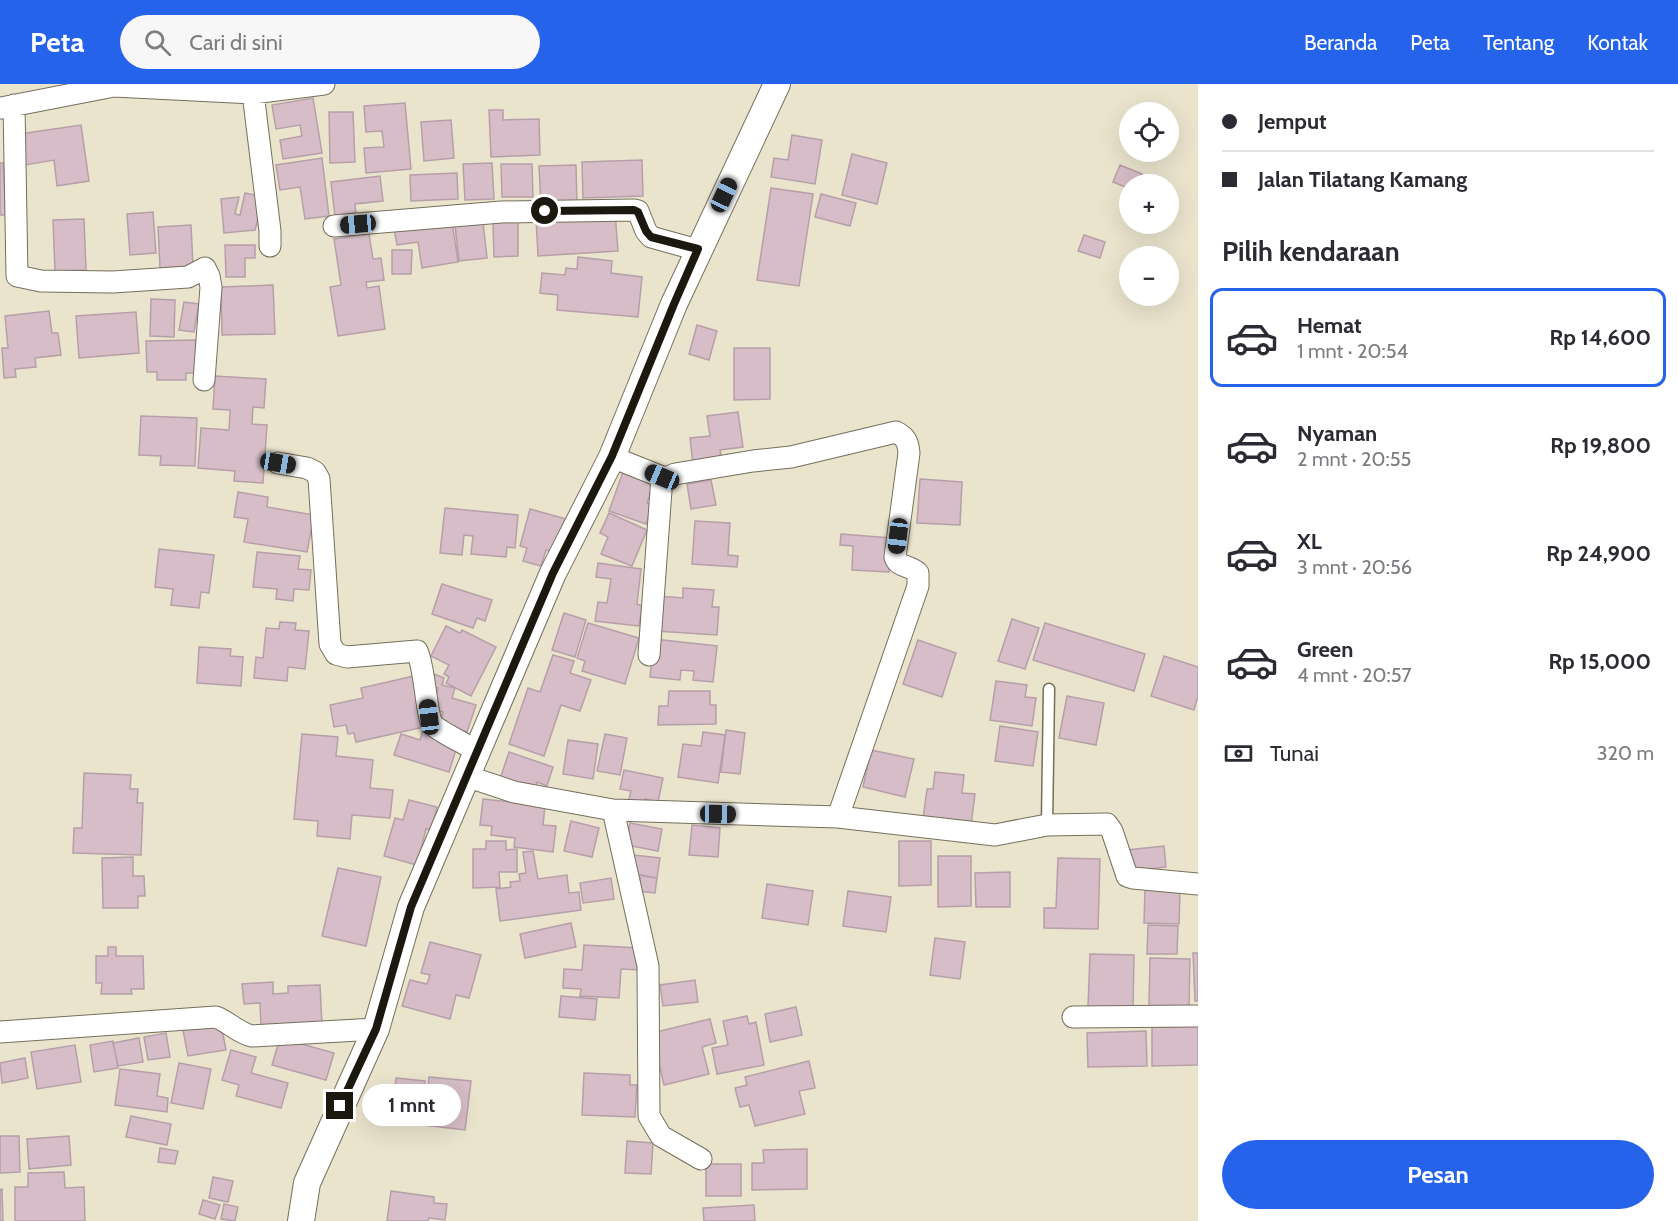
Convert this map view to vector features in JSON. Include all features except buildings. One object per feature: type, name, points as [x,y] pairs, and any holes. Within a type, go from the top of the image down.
[{"type":"street","points":[[204,380],[211,287],[205,268],[188,277],[113,282],[40,281],[17,276],[7,106],[114,86],[253,93],[324,84]]},
{"type":"street","points":[[301,1221],[307,1183],[376,1029],[411,907],[553,573],[612,456],[698,249],[777,84]]},
{"type":"street","points":[[253,93],[270,246]]},
{"type":"street","points":[[334,226],[501,212],[634,210],[638,212],[651,237],[698,249]]},
{"type":"street","points":[[612,456],[662,477],[753,461],[791,457],[896,432],[904,436],[909,453],[895,557],[900,565],[914,569],[918,573],[918,586],[838,817]]},
{"type":"street","points":[[278,463],[307,468],[315,472],[319,479],[330,644],[336,654],[347,657],[417,651],[429,717],[433,725],[478,752]]},
{"type":"street","points":[[649,655],[662,477]]},
{"type":"street","points":[[466,776],[514,792],[613,810],[838,817],[994,835],[1047,825],[1107,824],[1112,831],[1127,876],[1198,884]]},
{"type":"street","points":[[613,810],[648,966],[649,1116],[660,1136],[700,1159]]},
{"type":"street","points":[[1073,1017],[1198,1016]]},
{"type":"street","points":[[0,1032],[216,1017],[243,1034],[252,1036],[376,1029]]},
{"type":"lane","points":[[1047,825],[1049,689]]},
{"type":"route","points":[[340,1106],[376,1029],[411,907],[553,573],[612,456],[698,249],[651,237],[638,212],[634,210],[545,211]]}]
